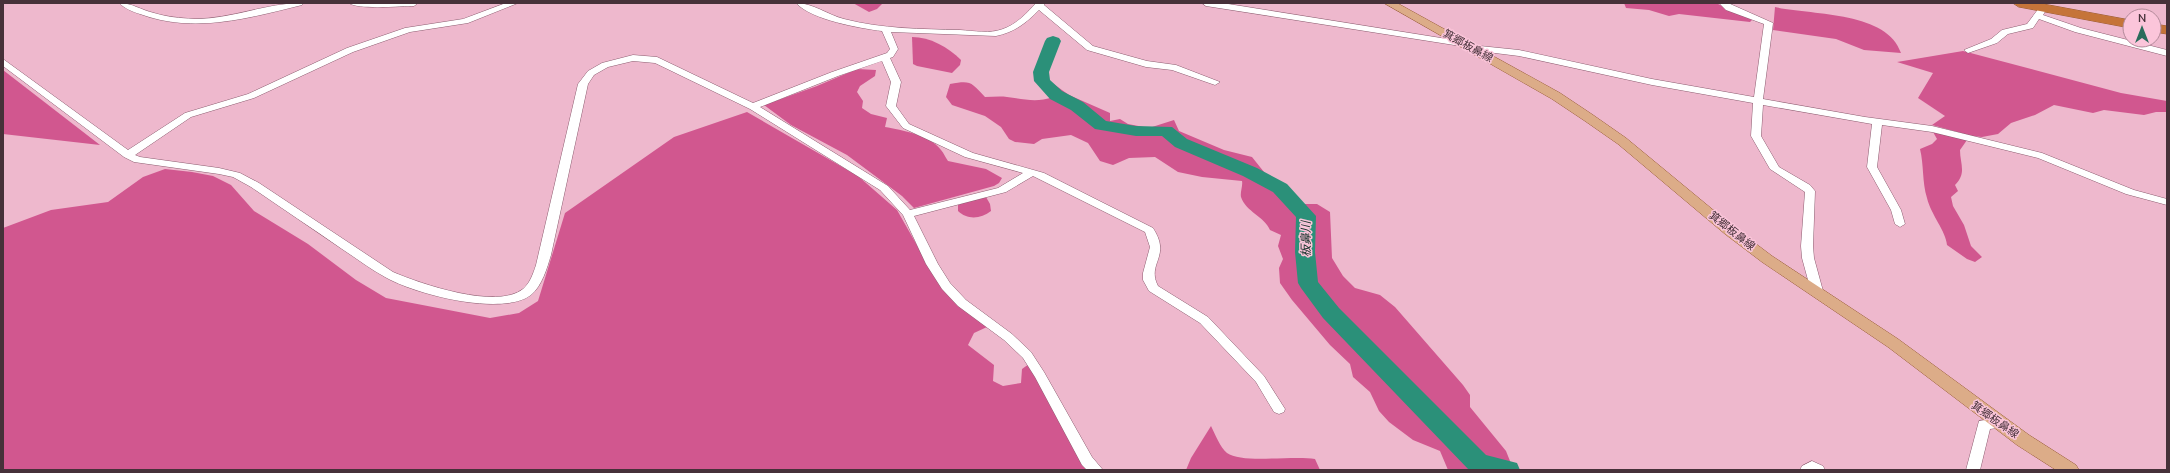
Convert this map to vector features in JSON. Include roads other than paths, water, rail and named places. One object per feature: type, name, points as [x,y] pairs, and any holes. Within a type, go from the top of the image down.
[{"type":"highway","points":[[2020,3],[2041,12],[2122,23]]},
{"type":"main road","name":"箕郷板鼻線","points":[[1389,3],[1469,46],[1556,96],[1589,118],[1622,141],[1730,231],[1767,259],[1893,343],[1999,422],[2070,470]]},
{"type":"street","points":[[123,3],[144,14],[158,18],[198,21],[238,17],[299,3]]},
{"type":"street","points":[[353,3],[381,5],[414,3]]},
{"type":"street","points":[[128,155],[188,115],[251,96],[350,50],[408,30],[465,21],[514,3]]},
{"type":"street","points":[[800,3],[815,12],[839,21],[885,29],[987,34],[1002,33],[1022,24],[1040,4],[1090,48],[1146,64],[1173,67],[1215,82]]},
{"type":"street","points":[[1206,3],[1498,50],[1652,82],[1877,122],[1932,129],[2042,156],[2130,192],[2167,202]]},
{"type":"street","points":[[1723,3],[1729,8],[1769,23],[1758,100],[1756,136],[1775,169],[1806,187],[1810,192],[1807,246],[1817,291]]},
{"type":"street","points":[[1968,50],[1994,41],[2005,32],[2030,26],[2041,12],[2078,30],[2167,53]]},
{"type":"street","points":[[753,107],[835,74],[885,58],[894,50],[885,29]]},
{"type":"street","points":[[3,62],[128,155],[151,163],[219,171],[236,175],[255,185],[389,275],[410,284],[438,292],[503,302],[515,299],[527,293],[534,284],[539,273],[545,255],[583,84],[591,73],[597,68],[620,60],[633,58],[657,60],[753,107],[884,188],[908,214],[932,264],[946,286],[962,303],[1008,337],[1027,355],[1040,375],[1087,461],[1096,470]]},
{"type":"street","points":[[885,58],[896,82],[891,100],[891,106],[903,124],[970,155],[1046,178],[1149,230],[1154,239],[1157,252],[1148,270],[1149,282],[1153,288],[1204,320],[1260,379],[1279,409]]},
{"type":"street","points":[[1877,122],[1872,167],[1896,210],[1900,224]]},
{"type":"street","points":[[908,214],[1002,190],[1031,173]]},
{"type":"street","points":[[1973,470],[1984,425],[1999,422]]},
{"type":"street","points":[[1807,470],[1812,466],[1818,470]]},
{"type":"waterway","name":"板鼻川","points":[[1053,41],[1041,72],[1042,81],[1056,95],[1077,106],[1101,125],[1136,131],[1166,131],[1181,143],[1250,172],[1280,188],[1306,216],[1305,252],[1308,283],[1331,313],[1478,463],[1508,470]]}]
